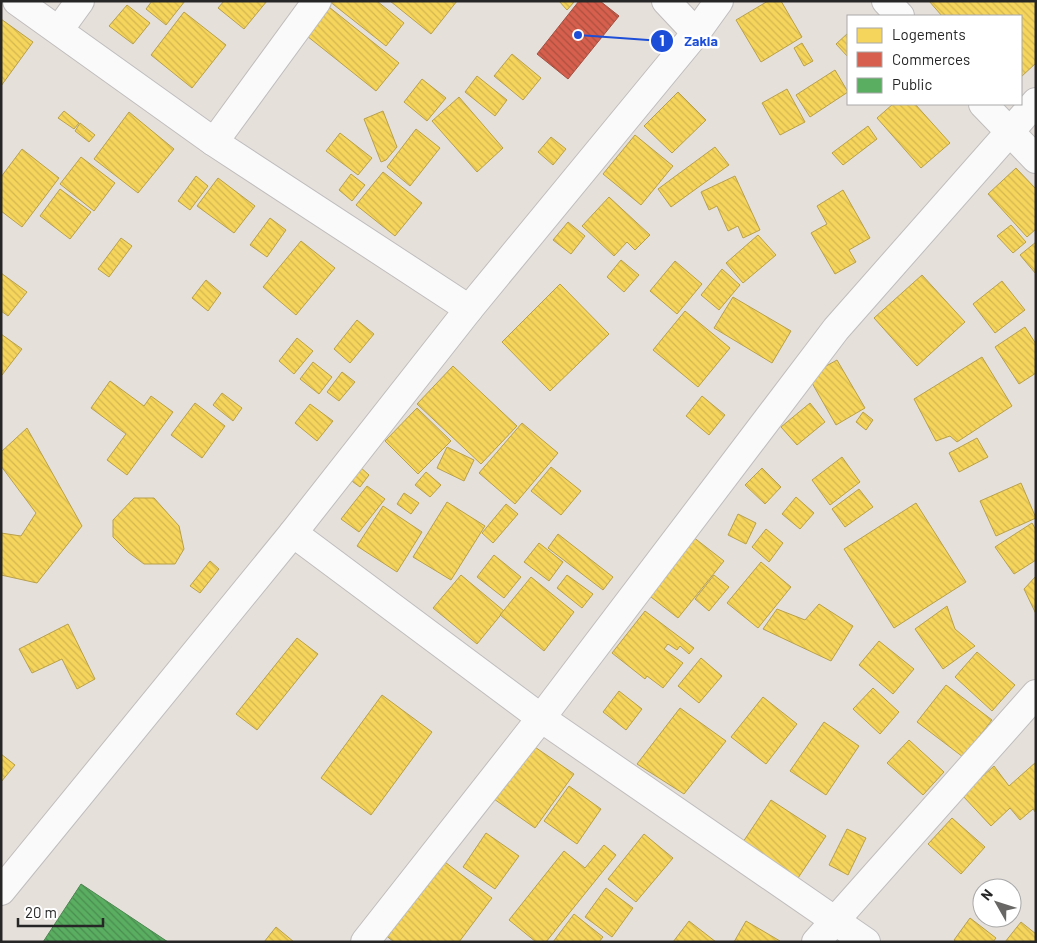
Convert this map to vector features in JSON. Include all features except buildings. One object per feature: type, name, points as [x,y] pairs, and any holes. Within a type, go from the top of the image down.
[{"type":"street","points":[[17,1],[214,142],[469,309]]},
{"type":"street","points":[[59,30],[80,1]]},
{"type":"street","points":[[214,142],[317,1]]},
{"type":"street","points":[[666,1],[696,33]]},
{"type":"street","points":[[1,891],[293,533],[469,309],[696,33],[719,1]]},
{"type":"street","points":[[886,1],[899,15]]},
{"type":"street","points":[[368,941],[541,718],[836,329],[1036,102]]},
{"type":"street","points":[[984,105],[1036,159]]},
{"type":"street","points":[[293,533],[541,718],[866,942]]},
{"type":"street","points":[[816,942],[1036,694]]},
{"type":"place","name":"Zakia","points":[[578,35]]}]
